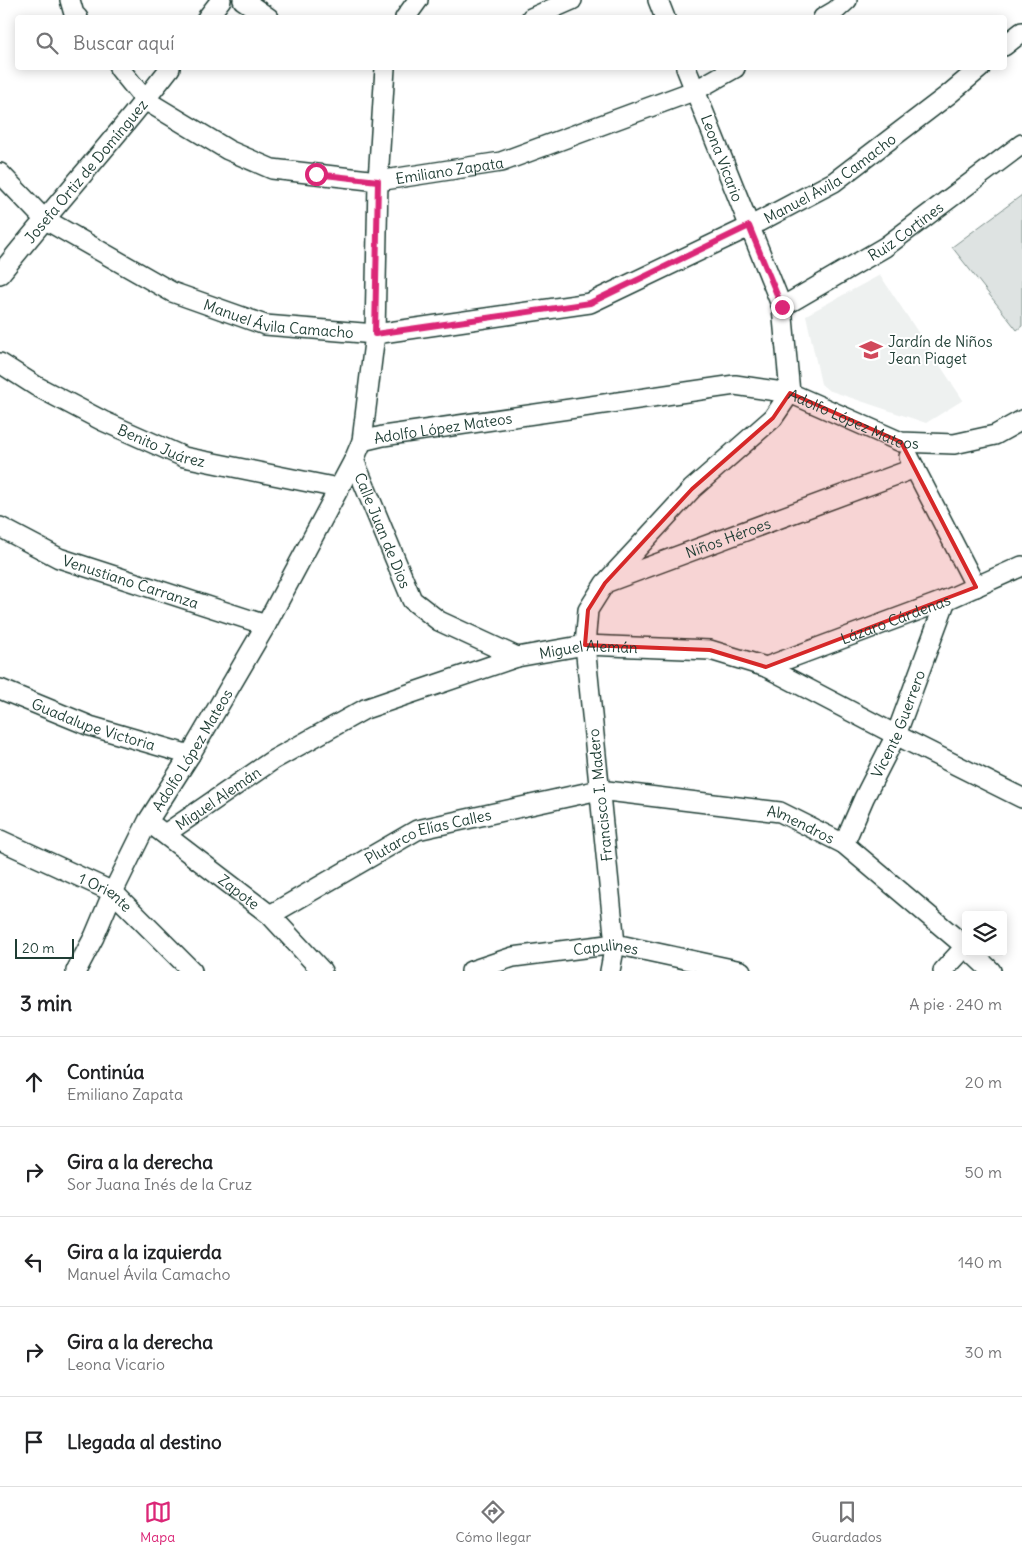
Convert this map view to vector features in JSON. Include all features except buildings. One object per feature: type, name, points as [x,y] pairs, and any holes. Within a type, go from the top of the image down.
[{"type":"street","points":[[70,0],[75,15]]},
{"type":"street","points":[[209,15],[220,0]]},
{"type":"street","points":[[243,0],[265,15]]},
{"type":"street","points":[[407,15],[418,0]]},
{"type":"street","points":[[538,15],[572,0]]},
{"type":"street","points":[[658,0],[664,15]]},
{"type":"street","points":[[828,15],[847,0]]},
{"type":"street","points":[[1007,44],[1022,32]]},
{"type":"street","name":"Emiliano Zapata","points":[[121,70],[145,100],[228,150],[272,169],[378,181],[501,162],[696,90],[731,70]]},
{"type":"street","name":"Josefa Ortiz de Domínguez","points":[[0,274],[168,70]]},
{"type":"street","points":[[362,441],[375,334],[378,181],[384,70]]},
{"type":"street","name":"Leona Vicario","points":[[687,70],[782,307],[790,393]]},
{"type":"street","name":"Manuel Ávila Camacho","points":[[0,173],[44,219],[172,292],[265,325],[375,334],[590,303],[749,226],[834,182],[978,70]]},
{"type":"street","name":"Ruiz Cortines","points":[[782,307],[885,247],[1022,144]]},
{"type":"street","name":"Benito Juárez","points":[[0,363],[36,386],[103,421],[184,457],[338,488]]},
{"type":"street","name":"Adolfo López Mateos","points":[[76,971],[94,937],[113,892],[148,821],[190,755],[266,625],[354,460],[362,441],[735,385],[790,393],[901,442],[954,444],[995,435],[1022,420]]},
{"type":"street","points":[[585,646],[588,610],[605,584],[692,489],[773,418],[790,393]]},
{"type":"street","points":[[901,442],[976,587]]},
{"type":"street","name":"Calle Juan de Dios","points":[[354,460],[412,600],[439,621],[517,657]]},
{"type":"street","name":"Niños Héroes","points":[[605,584],[915,468]]},
{"type":"street","name":"Venustiano Carranza","points":[[0,527],[59,558],[266,625]]},
{"type":"street","name":"Lázaro Cárdenas","points":[[766,667],[946,600],[1022,566]]},
{"type":"street","name":"Vicente Guerrero","points":[[844,844],[864,798],[896,735],[946,600]]},
{"type":"street","name":"Miguel Alemán","points":[[165,834],[273,760],[365,709],[517,657],[585,646],[710,650],[766,667],[1022,798]]},
{"type":"street","name":"Francisco I. Madero","points":[[585,646],[615,944],[610,971]]},
{"type":"street","name":"Guadalupe Victoria","points":[[0,689],[90,726],[190,755]]},
{"type":"street","name":"Almendros","points":[[599,790],[780,812],[844,844],[962,944]]},
{"type":"street","name":"Plutarco Elías Calles","points":[[270,915],[417,830],[599,790]]},
{"type":"street","name":"Zapote","points":[[148,821],[270,915],[322,971]]},
{"type":"street","name":"1 Oriente","points":[[0,840],[113,892],[192,971]]},
{"type":"street","name":"Capulines","points":[[471,971],[513,957],[615,944],[741,971]]},
{"type":"street","points":[[943,971],[962,950]]},
{"type":"street","points":[[975,956],[991,971]]},
{"type":"highlighted area","points":[[790,393],[901,442],[976,587],[766,667],[710,650],[585,645],[588,610],[605,583],[692,489],[773,418]]},
{"type":"shaded area","points":[[1022,195],[1022,326],[1017,330],[952,247]]},
{"type":"shaded area","name":"Jardín de Niños Jean Piaget","points":[[880,275],[963,400],[926,423],[828,390],[821,384],[806,315]]},
{"type":"place","name":"Jardín de Niños Jean Piaget","points":[[871,350]]},
{"type":"route","points":[[316,174],[378,181],[375,334],[590,303],[749,226],[782,307]]}]
